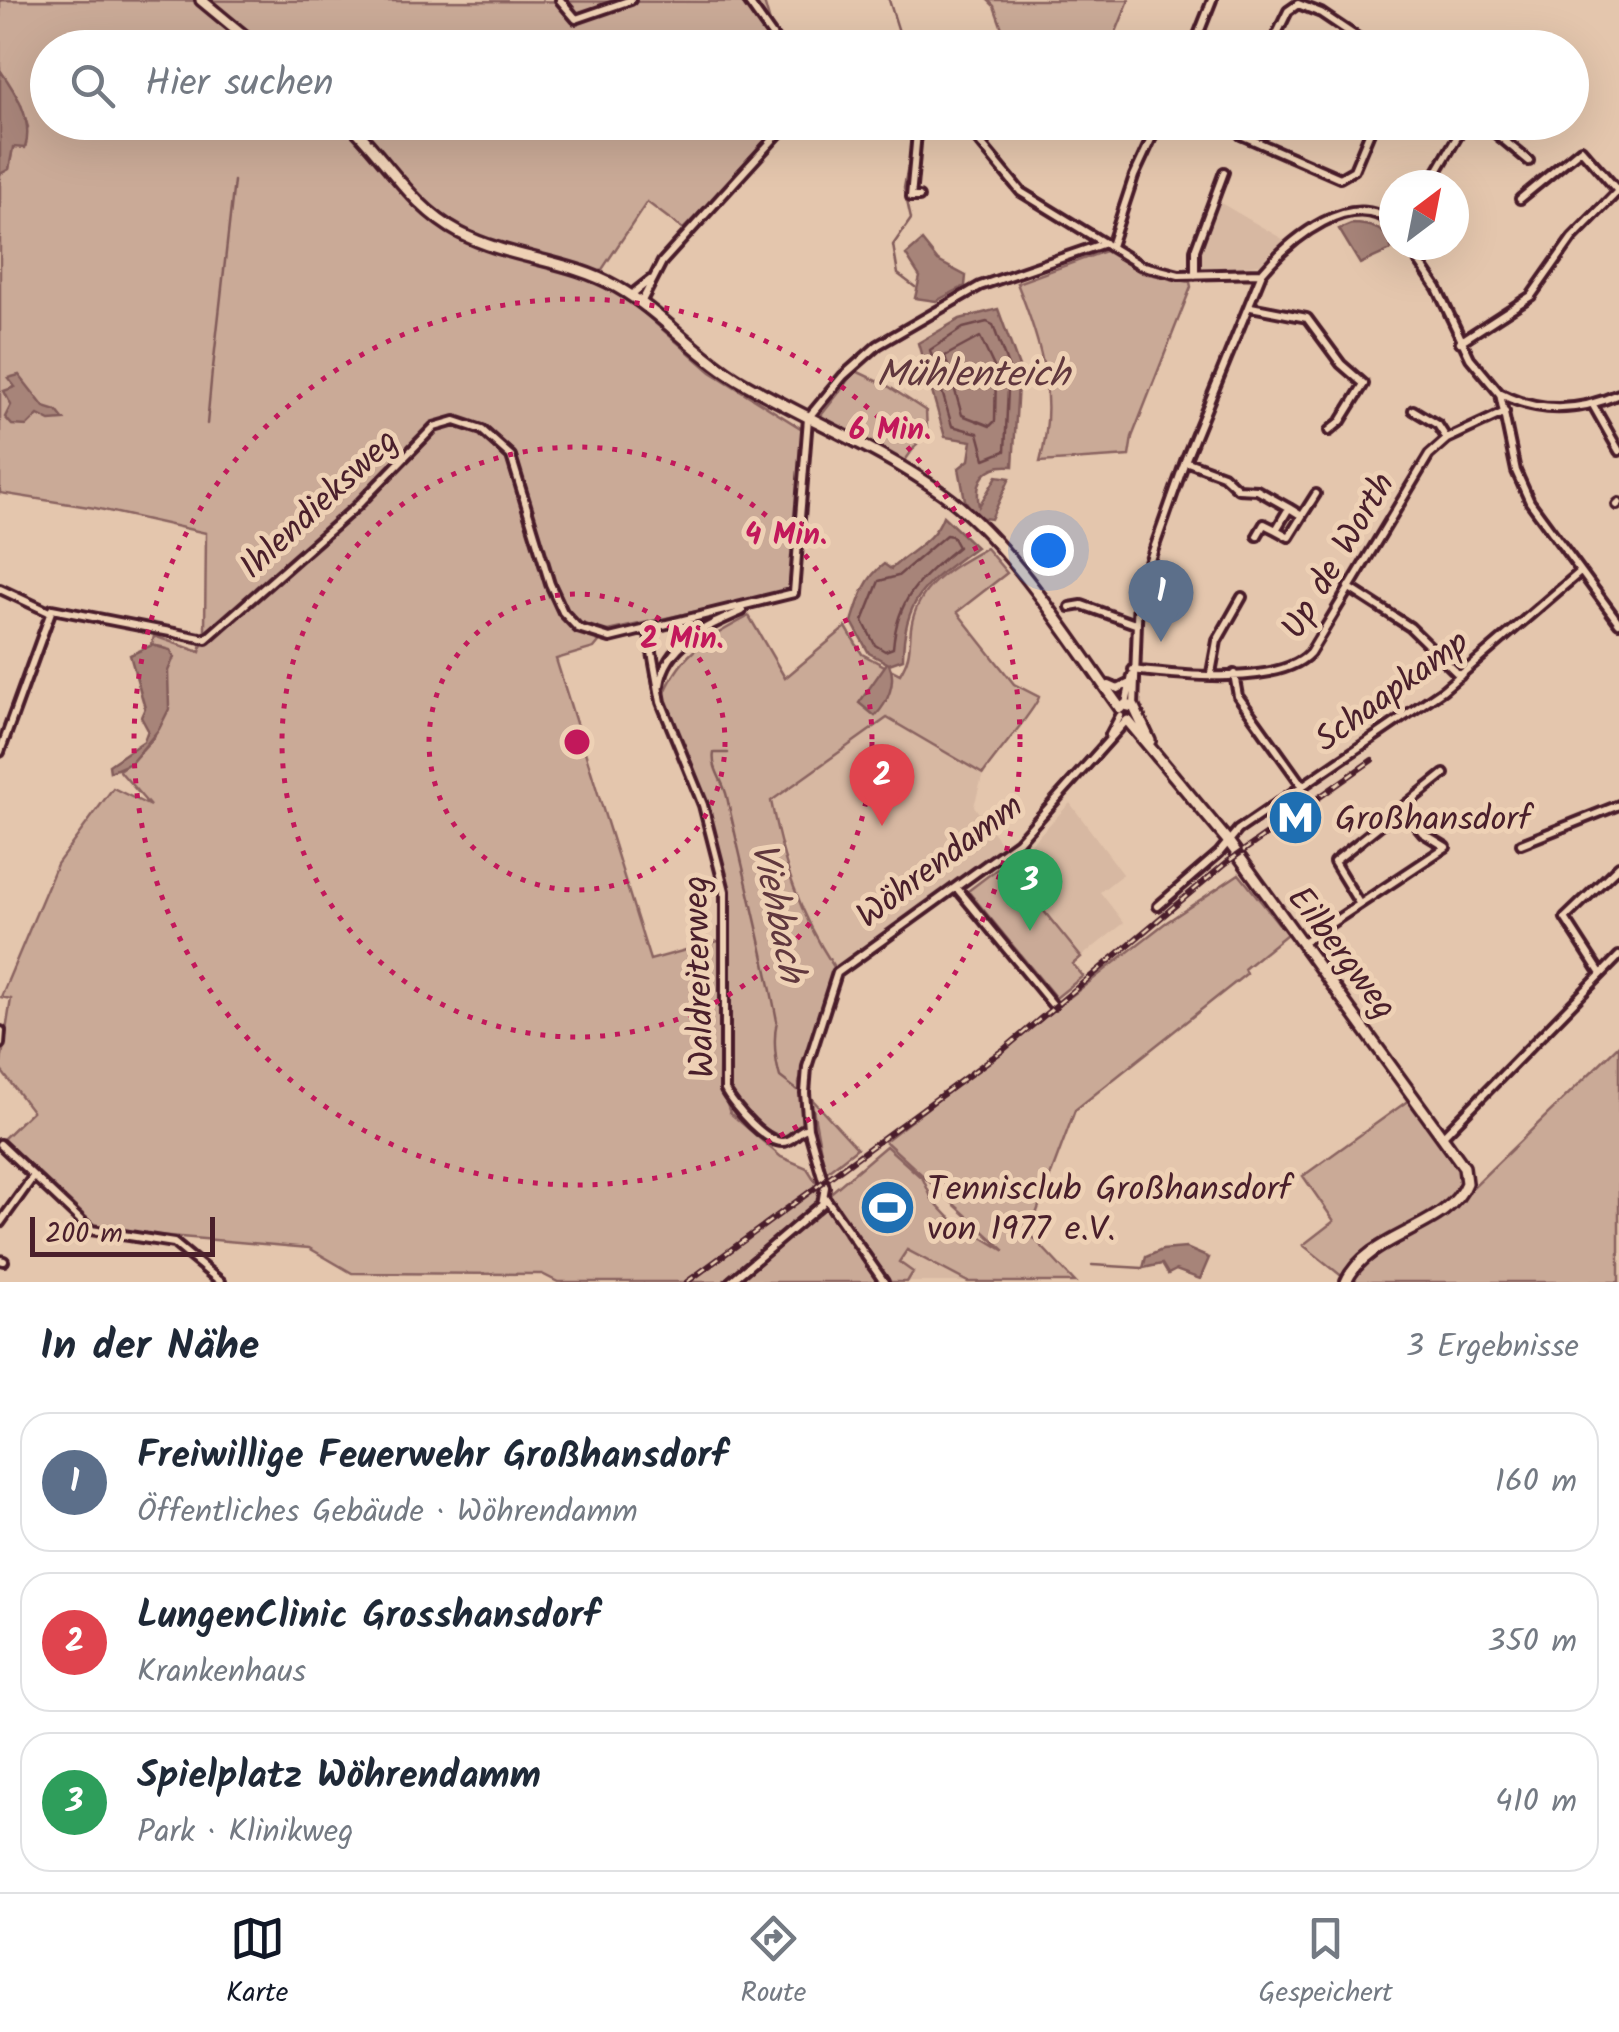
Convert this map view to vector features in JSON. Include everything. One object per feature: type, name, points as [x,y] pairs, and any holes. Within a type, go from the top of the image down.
[{"type":"main road","points":[[201,0],[237,30]]},
{"type":"main road","points":[[363,140],[407,192],[447,225],[475,240],[571,266],[631,295],[710,361],[808,418],[862,442],[946,496],[1017,570],[1127,712]]},
{"type":"main road","points":[[1099,676],[1127,712]]},
{"type":"main road","name":"Eilbergweg","points":[[1127,712],[1303,942],[1444,1136],[1465,1171],[1464,1188],[1449,1205],[1371,1252],[1346,1282]]},
{"type":"street","points":[[560,0],[576,19],[631,0]]},
{"type":"street","points":[[747,0],[768,30]]},
{"type":"street","points":[[1200,30],[1212,0]]},
{"type":"street","points":[[1279,30],[1288,11],[1298,4],[1321,12],[1347,30]]},
{"type":"street","points":[[631,295],[650,280],[773,140]]},
{"type":"street","points":[[916,140],[911,197],[919,197]]},
{"type":"street","points":[[979,140],[1021,192],[1158,272],[1262,273]]},
{"type":"street","points":[[1108,244],[1151,140]]},
{"type":"street","points":[[1253,140],[1340,178],[1351,174],[1366,140]]},
{"type":"street","points":[[1438,170],[1455,140]]},
{"type":"street","points":[[1504,140],[1529,161]]},
{"type":"street","points":[[1460,342],[1531,296],[1572,238],[1619,191],[1581,149],[1520,200]]},
{"type":"street","points":[[1195,275],[1195,250],[1224,172]]},
{"type":"street","points":[[1127,712],[1134,624],[1142,581],[1185,461],[1262,273],[1274,259],[1342,213],[1371,211],[1379,215]]},
{"type":"street","points":[[661,702],[662,673],[673,652],[708,626],[796,590],[808,418],[864,356],[980,286],[1108,244]]},
{"type":"street","points":[[1418,260],[1437,288],[1460,342],[1500,394],[1521,487],[1579,573],[1619,623]]},
{"type":"street","points":[[642,303],[650,280]]},
{"type":"street","points":[[1251,307],[1307,318],[1341,364],[1364,384],[1341,421],[1329,431]]},
{"type":"street","points":[[1500,394],[1526,406],[1557,409],[1592,404],[1619,394]]},
{"type":"street","points":[[1592,404],[1619,452]]},
{"type":"street","name":"Up de Worth","points":[[1131,676],[1274,672],[1300,664],[1310,654],[1410,483],[1447,439],[1505,411],[1526,406]]},
{"type":"street","points":[[1414,410],[1434,422],[1447,439]]},
{"type":"street","name":"Ihlendieksweg","points":[[49,612],[206,639],[356,506],[434,427],[455,421],[482,430],[511,456],[563,612],[578,628],[598,637],[648,630]]},
{"type":"street","points":[[1185,461],[1222,475],[1238,489],[1257,490],[1302,516]]},
{"type":"street","points":[[1257,536],[1264,524],[1289,537],[1316,494]]},
{"type":"street","points":[[1276,530],[1289,508]]},
{"type":"street","name":"Schaapkamp","points":[[1158,906],[1228,841],[1301,784],[1460,676],[1579,573]]},
{"type":"street","points":[[1348,587],[1420,636],[1460,676]]},
{"type":"street","points":[[0,588],[49,612],[0,750]]},
{"type":"street","points":[[1211,673],[1217,642],[1242,597]]},
{"type":"street","points":[[648,630],[762,603]]},
{"type":"street","points":[[1070,607],[1082,605],[1134,624]]},
{"type":"street","name":"Waldreiterweg","points":[[648,630],[661,702],[702,804],[726,892],[725,1090],[736,1110],[777,1141],[788,1141],[808,1128]]},
{"type":"street","points":[[1234,674],[1238,696],[1301,784]]},
{"type":"street","points":[[1108,685],[1118,688],[1131,676]]},
{"type":"street","name":"Wöhrendamm","points":[[823,1195],[808,1128],[807,1067],[838,973],[1028,833],[1108,740],[1127,712]]},
{"type":"street","points":[[1359,903],[1334,862],[1404,810],[1444,774]]},
{"type":"street","points":[[1521,844],[1619,805]]},
{"type":"street","points":[[1303,942],[1446,847],[1424,833],[1404,810]]},
{"type":"street","points":[[1601,974],[1565,918],[1619,866]]},
{"type":"street","points":[[956,888],[1052,1005]]},
{"type":"street","points":[[1444,1136],[1619,956]]},
{"type":"street","points":[[0,1044],[1,1031]]},
{"type":"street","points":[[0,1144],[91,1230],[174,1243],[221,1282]]},
{"type":"street","points":[[0,1223],[32,1176]]},
{"type":"street","points":[[730,1282],[815,1214],[823,1195]]},
{"type":"street","points":[[823,1195],[884,1282]]},
{"type":"shaded area","points":[[0,0],[764,2],[772,30],[30,30],[30,140],[769,140],[683,229],[647,202],[595,280],[631,302],[711,372],[802,429],[792,590],[608,631],[594,648],[556,659],[650,960],[722,940],[725,892],[703,804],[661,702],[685,660],[707,641],[749,616],[785,678],[846,627],[862,654],[900,674],[908,657],[911,628],[920,600],[938,579],[986,548],[1007,573],[957,612],[1014,684],[1039,697],[983,774],[887,718],[771,801],[794,887],[834,967],[799,1083],[803,1122],[788,1138],[753,1120],[732,1097],[726,1075],[727,1026],[720,1024],[719,1081],[730,1113],[781,1157],[807,1168],[880,1282],[558,1282],[542,1274],[352,1273],[309,1248],[100,1230],[3,1139],[32,1111],[0,1069],[11,999],[1,997],[57,864],[113,788],[150,806],[119,770],[149,744],[163,717],[165,668],[162,647],[152,645],[154,636],[200,652],[205,630],[206,533],[95,508],[0,493],[0,174],[9,169],[13,147],[28,127],[20,102],[0,70]]},
{"type":"shaded area","points":[[988,0],[1129,0],[1117,30],[1003,30]]},
{"type":"shaded area","points":[[1219,202],[1286,241],[1262,264],[1199,270],[1199,250]]},
{"type":"shaded area","points":[[1105,251],[1143,273],[1190,282],[1191,287],[1132,437],[1129,456],[1040,462],[1047,393],[1040,349],[1017,283]]},
{"type":"shaded area","points":[[856,371],[926,411],[927,430],[904,462],[819,418]]},
{"type":"shaded area","points":[[887,718],[983,774],[974,806],[1002,845],[834,967],[804,921],[771,800]]},
{"type":"shaded area","points":[[1070,803],[1123,874],[1100,892],[1124,923],[1081,957],[1018,879],[1039,862],[1028,847]]},
{"type":"shaded area","points":[[1005,863],[1081,957],[1073,964],[1083,976],[1056,998],[968,891]]},
{"type":"shaded area","points":[[1239,874],[1287,934],[1244,969],[1246,974],[1075,1110],[1029,1233],[1075,1282],[968,1282],[907,1250],[899,1262],[913,1272],[907,1282],[888,1282],[827,1196],[886,1146],[923,1179],[932,1199],[949,1217],[1005,1251],[885,1141],[1164,924]]},
{"type":"shaded area","points":[[1619,1045],[1619,1282],[1349,1282],[1303,1245],[1334,1221],[1303,1176],[1409,1100],[1474,1186]]},
{"type":"shaded area","points":[[811,1098],[857,1148],[825,1173]]},
{"type":"shaded area","points":[[907,1250],[921,1259],[924,1255],[968,1282],[907,1282],[913,1271],[899,1262]]},
{"type":"water","points":[[0,70],[22,106],[27,137],[25,148],[13,147],[9,169],[0,174]]},
{"type":"water","points":[[1351,224],[1379,231],[1379,255],[1360,264],[1339,229]]},
{"type":"water","points":[[922,241],[938,261],[966,276],[965,286],[936,301],[915,298],[920,277],[906,255]]},
{"type":"water","name":"Mühlenteich","points":[[998,309],[1019,367],[1013,466],[989,470],[978,488],[979,506],[997,476],[1010,478],[991,519],[976,517],[965,500],[959,468],[969,460],[972,441],[945,437],[918,343],[960,319]]},
{"type":"water","points":[[19,375],[44,407],[57,411],[64,420],[50,421],[38,415],[27,426],[12,425],[5,417],[11,405],[4,391],[15,387],[8,378]]},
{"type":"water","points":[[943,516],[976,547],[932,581],[914,605],[904,638],[903,659],[889,664],[890,691],[875,716],[859,703],[887,663],[869,653],[852,622],[857,605],[877,570],[884,564],[891,569],[920,546],[934,533]]},
{"type":"water","points":[[152,645],[170,650],[174,657],[168,671],[169,709],[159,729],[131,763],[110,772],[109,765],[144,741],[148,730],[141,717],[145,708],[130,655]]},
{"type":"water","points":[[1186,1248],[1209,1258],[1200,1279],[1176,1270],[1168,1274],[1162,1264],[1143,1268],[1146,1257],[1162,1250]]},
{"type":"waterway","points":[[889,0],[898,30]]},
{"type":"waterway","points":[[913,140],[904,188],[911,219],[893,245],[898,274],[915,287]]},
{"type":"waterway","points":[[213,368],[234,181]]},
{"type":"waterway","points":[[207,424],[212,371]]},
{"type":"waterway","name":"Viehbach","points":[[728,753],[714,753],[714,764],[727,797],[777,1021],[778,1070],[780,1077],[797,1090]]},
{"type":"waterway","points":[[1092,1265],[1143,1268]]},
{"type":"railway","points":[[687,1282],[1003,1050],[1226,863],[1372,760]]},
{"type":"place","name":"Freiwillige Feuerwehr Großhansdorf","points":[[1161,642]]},
{"type":"place","name":"Großhansdorf","points":[[1296,818]]},
{"type":"place","name":"LungenClinic Grosshansdorf","points":[[882,826]]},
{"type":"place","name":"Spielplatz Wöhrendamm","points":[[1030,931]]},
{"type":"place","name":"Tennisclub Großhansdorf von 1977 e.V.","points":[[888,1208]]}]
